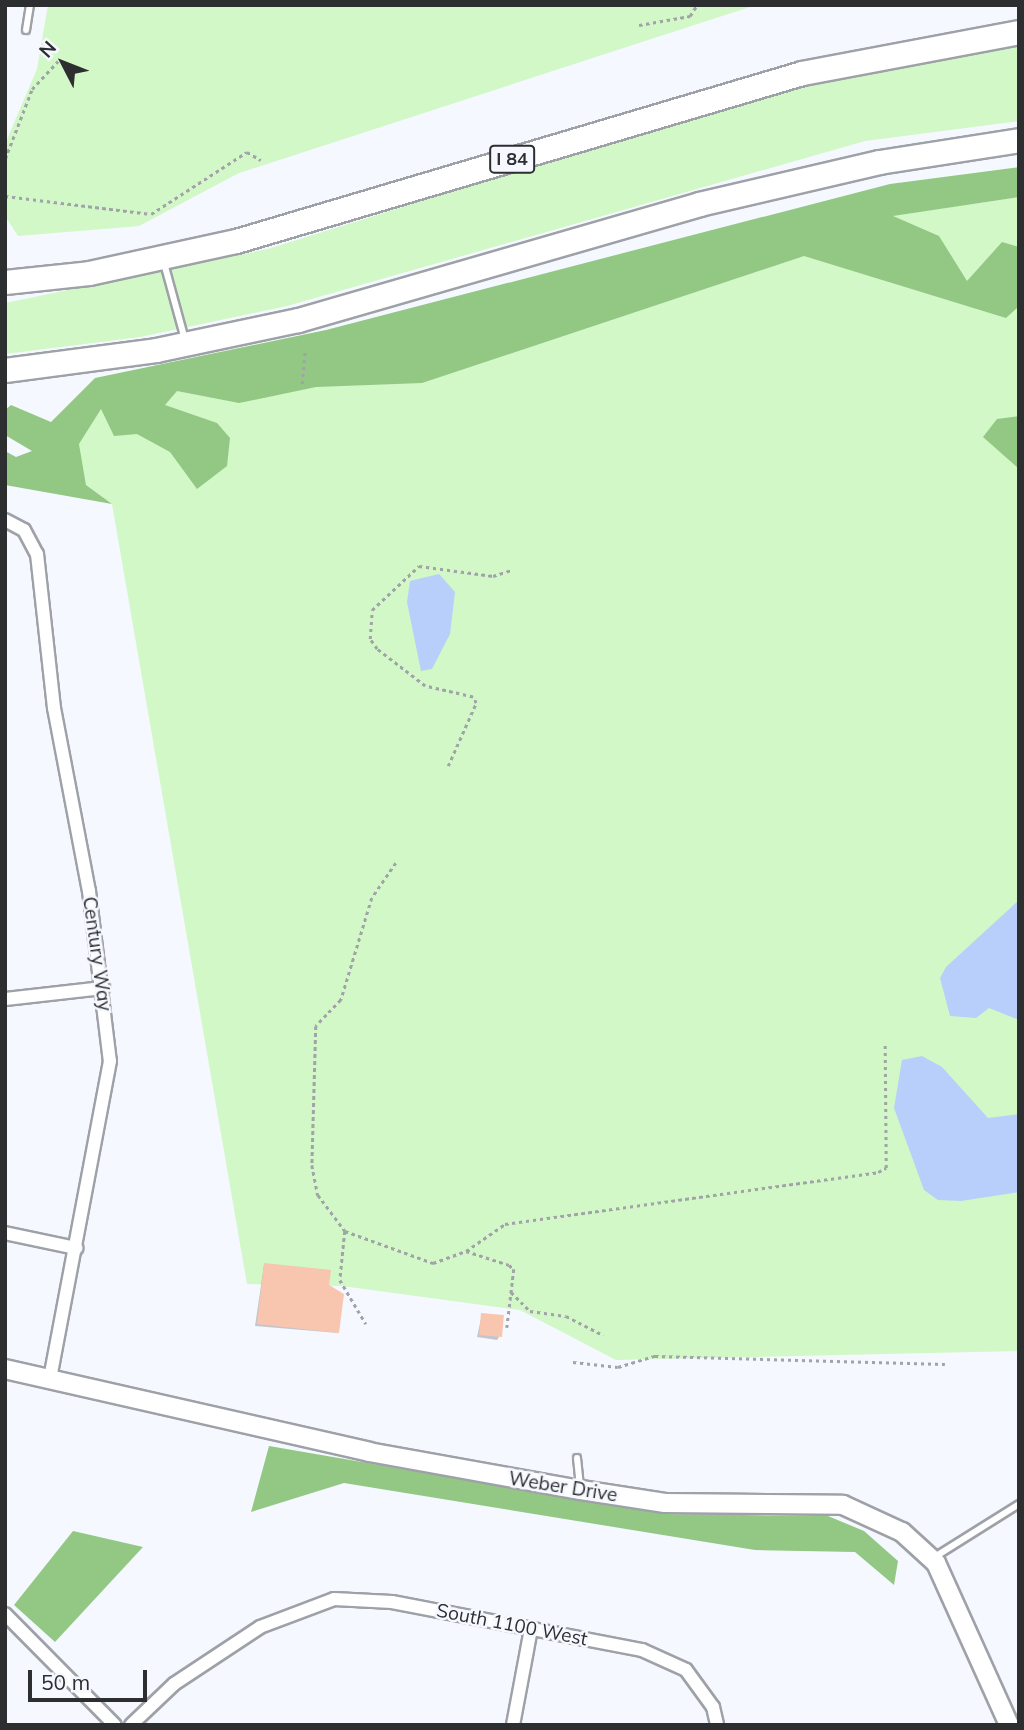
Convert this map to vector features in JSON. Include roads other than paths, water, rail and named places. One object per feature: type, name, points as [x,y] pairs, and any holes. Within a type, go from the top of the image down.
[{"type":"highway","name":"I 84","points":[[5,282],[162,257],[802,73],[1019,32]]},
{"type":"highway","points":[[5,370],[186,343],[298,320],[699,204],[879,162],[1019,140]]},
{"type":"street","name":"Century Way","points":[[5,520],[24,530],[37,554],[54,708],[103,988],[109,1081],[50,1380]]},
{"type":"street","points":[[5,999],[103,988]]},
{"type":"street","points":[[5,1233],[76,1248]]},
{"type":"street","name":"Weber Drive","points":[[5,1369],[369,1452],[580,1486],[665,1503],[844,1504],[902,1532],[931,1559],[959,1605],[1009,1725]]},
{"type":"street","name":"South 1100 West","points":[[131,1725],[174,1684],[260,1627],[334,1599],[392,1602],[642,1650],[686,1670],[713,1707],[717,1725]]},
{"type":"street","points":[[5,1614],[115,1725]]},
{"type":"street","points":[[513,1725],[531,1629]]},
{"type":"lane","points":[[26,30],[30,5]]},
{"type":"lane","points":[[162,257],[186,343]]},
{"type":"lane","points":[[577,1458],[580,1486]]},
{"type":"lane","points":[[931,1559],[1019,1504]]},
{"type":"water","points":[[439,574],[455,592],[450,634],[432,669],[421,671],[407,602],[410,581]]},
{"type":"water","points":[[1019,900],[1019,1020],[989,1008],[976,1018],[950,1016],[940,978],[946,967]]},
{"type":"water","points":[[922,1056],[942,1067],[988,1118],[1019,1114],[1019,1192],[961,1201],[938,1200],[924,1190],[894,1108],[902,1060]]}]
